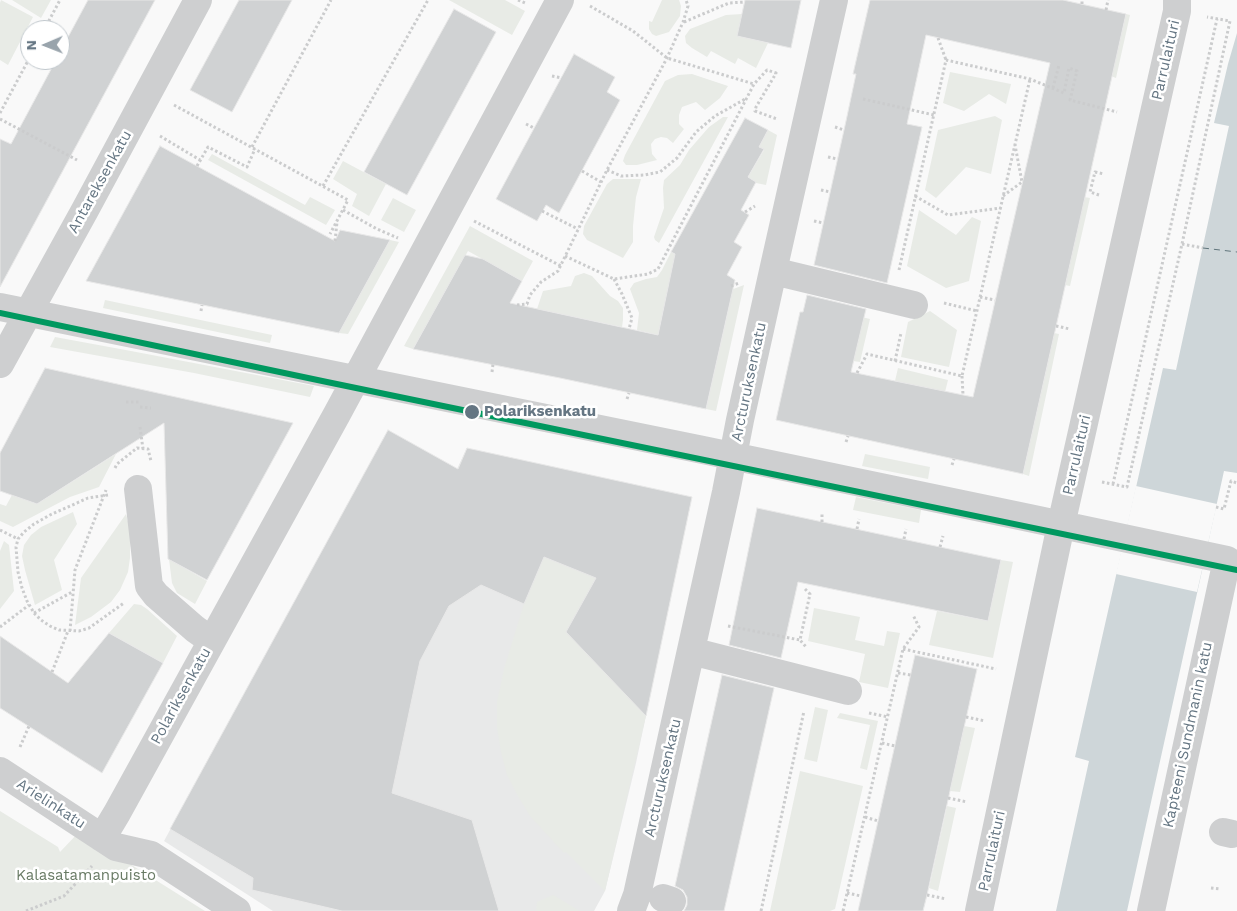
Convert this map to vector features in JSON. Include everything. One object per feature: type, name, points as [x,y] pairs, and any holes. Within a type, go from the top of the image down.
[{"type":"street","name":"Antareksenkatu","points":[[0,364],[198,0]]},
{"type":"street","name":"Arcturuksenkatu","points":[[631,911],[691,651],[834,0]]},
{"type":"street","name":"Parrulaituri","points":[[979,911],[1061,525],[1175,21],[1177,0]]},
{"type":"street","name":"Polariksenkatu","points":[[105,840],[355,379],[573,2]]},
{"type":"street","points":[[773,272],[914,305]]},
{"type":"street","points":[[0,307],[1226,560]]},
{"type":"street","points":[[138,489],[149,586],[156,595],[195,629],[212,640]]},
{"type":"street","name":"Kapteeni Sundmanin katu","points":[[1150,911],[1226,560]]},
{"type":"street","points":[[691,651],[855,701]]},
{"type":"street","name":"Arielinkatu","points":[[0,771],[116,847],[151,855],[237,911]]},
{"type":"path","points":[[49,20],[60,0]]},
{"type":"path","points":[[197,166],[208,146],[247,167],[253,148],[331,0]]},
{"type":"path","points":[[323,186],[428,0]]},
{"type":"path","points":[[518,305],[527,304],[530,294],[541,282],[558,271],[561,266],[607,170],[667,58],[683,22],[688,6],[686,0]]},
{"type":"path","points":[[1106,10],[1108,0]]},
{"type":"path","points":[[573,2],[633,30],[667,58],[754,84]]},
{"type":"path","points":[[683,22],[729,3],[745,2]]},
{"type":"path","points":[[1102,482],[1127,487],[1230,21],[1210,18]]},
{"type":"path","points":[[1113,484],[1217,19]]},
{"type":"path","points":[[898,274],[946,60],[938,38]]},
{"type":"path","points":[[946,60],[1030,79],[1064,93],[1069,68],[1077,71],[1070,100],[1117,112]]},
{"type":"path","points":[[1053,88],[1059,65]]},
{"type":"path","points":[[0,113],[23,70]]},
{"type":"path","points":[[565,256],[614,279],[648,274],[658,269],[678,235],[754,84],[767,70],[776,73],[755,111],[782,121]]},
{"type":"path","points":[[963,395],[962,376],[1030,79]]},
{"type":"path","points":[[607,170],[621,176],[660,172],[677,158],[696,132],[716,116],[747,98]]},
{"type":"path","points":[[863,99],[934,115]]},
{"type":"path","points":[[167,102],[348,200],[330,234]]},
{"type":"path","points":[[0,119],[84,164]]},
{"type":"path","points":[[159,135],[200,160]]},
{"type":"path","points":[[1003,197],[1022,182],[1015,144]]},
{"type":"path","points":[[582,171],[601,182]]},
{"type":"path","points":[[1100,195],[1090,192],[1090,184],[1095,172],[1104,174]]},
{"type":"path","points":[[916,196],[948,215],[1001,208]]},
{"type":"path","points":[[343,210],[377,229],[402,239]]},
{"type":"path","points":[[542,211],[578,229]]},
{"type":"path","points":[[467,218],[561,266]]},
{"type":"path","points":[[335,241],[337,221]]},
{"type":"path","points":[[1182,244],[1203,248]]},
{"type":"path","points":[[614,279],[632,318],[629,329]]},
{"type":"path","points":[[980,297],[995,300]]},
{"type":"path","points":[[201,311],[202,305]]},
{"type":"path","points":[[1056,326],[1070,329]]},
{"type":"path","points":[[857,373],[867,354],[962,376]]},
{"type":"path","points":[[492,364],[492,372]]},
{"type":"path","points":[[627,399],[629,392]]},
{"type":"path","points":[[126,402],[140,402]]},
{"type":"path","points":[[140,407],[151,408]]},
{"type":"path","points":[[140,427],[143,449]]},
{"type":"path","points":[[846,442],[848,436]]},
{"type":"path","points":[[113,472],[116,464],[137,448],[148,450],[153,468],[149,477],[138,489],[88,498],[50,515],[24,532],[18,539],[16,547],[18,572],[22,588],[29,605],[41,620],[59,630],[79,631],[89,628],[149,586]]},
{"type":"path","points":[[952,465],[954,459]]},
{"type":"path","points":[[1216,507],[1224,509],[1230,481],[1237,482]]},
{"type":"path","points":[[52,672],[69,631],[74,570],[107,488]]},
{"type":"path","points":[[822,512],[822,522]]},
{"type":"path","points":[[857,529],[859,519]]},
{"type":"path","points":[[904,539],[906,529]]},
{"type":"path","points":[[0,530],[18,539]]},
{"type":"path","points":[[940,547],[942,536]]},
{"type":"path","points":[[805,589],[810,594]]},
{"type":"path","points":[[34,613],[73,592]]},
{"type":"path","points":[[0,627],[29,605]]},
{"type":"path","points":[[843,911],[903,649],[919,627],[913,615]]},
{"type":"path","points":[[724,625],[800,640]]},
{"type":"path","points":[[903,649],[996,669]]},
{"type":"path","points":[[898,673],[911,675]]},
{"type":"path","points":[[855,701],[888,717]]},
{"type":"path","points":[[762,911],[805,709]]},
{"type":"path","points":[[966,717],[985,721]]},
{"type":"path","points":[[19,750],[28,726]]},
{"type":"path","points":[[882,743],[895,746]]},
{"type":"path","points":[[948,798],[967,802]]},
{"type":"path","points":[[865,817],[878,820]]},
{"type":"path","points":[[26,911],[64,896],[98,860],[105,840]]},
{"type":"path","points":[[1211,888],[1220,890]]},
{"type":"path","points":[[847,893],[861,896]]},
{"type":"path","points":[[927,895],[946,899]]},
{"type":"shaded area","points":[[1237,33],[1237,473],[1224,471],[1127,911],[1056,911],[1089,761],[1075,757],[1163,368],[1176,370],[1229,126],[1214,123]]},
{"type":"shaded area","points":[[388,430],[457,469],[467,448],[692,497],[636,763],[605,891],[594,911],[273,911],[164,841]]},
{"type":"green space","points":[[1,0],[33,17],[31,20],[20,20],[20,42],[8,65],[0,60]]},
{"type":"green space","points":[[12,0],[51,0],[41,18]]},
{"type":"green space","points":[[449,0],[505,0],[525,11],[512,35]]},
{"type":"green space","points":[[662,0],[679,0],[681,6],[680,16],[669,32],[656,36],[649,29],[649,21],[652,22]]},
{"type":"green space","points":[[742,14],[738,36],[768,43],[756,68],[738,58],[735,64],[711,51],[707,57],[686,43],[685,36],[690,29],[726,15]]},
{"type":"green space","points":[[1126,14],[1130,15],[1116,78],[1111,76]]},
{"type":"green space","points":[[950,72],[1011,84],[1006,104],[989,94],[964,111],[943,103]]},
{"type":"green space","points":[[692,74],[728,86],[720,98],[705,110],[696,102],[682,107],[679,115],[679,124],[684,129],[673,143],[667,138],[661,137],[655,139],[651,144],[652,154],[657,160],[637,165],[626,165],[623,161],[625,155],[665,81],[678,75]]},
{"type":"green space","points":[[995,116],[1002,120],[991,174],[966,167],[936,198],[925,190],[938,130]]},
{"type":"green space","points":[[723,117],[728,117],[659,243],[654,237],[664,208],[664,180],[680,165],[689,150],[709,127]]},
{"type":"green space","points":[[768,130],[777,135],[766,185],[756,183],[748,177],[764,150],[759,147]]},
{"type":"green space","points":[[212,154],[305,205],[310,197],[335,210],[326,225],[208,160]]},
{"type":"green space","points":[[343,161],[386,184],[369,216],[352,206],[357,194],[333,179]]},
{"type":"green space","points":[[613,179],[641,179],[636,197],[633,242],[623,258],[587,240],[583,234],[584,226],[607,184]]},
{"type":"green space","points":[[1084,197],[1090,198],[1070,286],[1065,285]]},
{"type":"green space","points":[[393,198],[416,210],[404,232],[381,220]]},
{"type":"green space","points":[[919,210],[956,235],[972,217],[981,221],[969,281],[946,288],[907,266]]},
{"type":"green space","points":[[470,226],[533,261],[522,281],[468,251],[413,349],[404,346]]},
{"type":"green space","points":[[390,240],[399,242],[348,334],[339,333]]},
{"type":"green space","points":[[671,252],[684,259],[669,285],[658,335],[637,330],[639,313],[630,289],[634,283],[657,277]]},
{"type":"green space","points":[[584,273],[592,276],[623,308],[622,327],[537,309],[543,291],[571,286],[575,276]]},
{"type":"green space","points":[[744,285],[716,411],[706,409],[731,298],[728,291]]},
{"type":"green space","points":[[105,300],[272,335],[270,343],[103,308]]},
{"type":"green space","points":[[930,311],[957,330],[949,367],[901,357],[908,322]]},
{"type":"green space","points":[[845,313],[870,319],[860,362],[853,361]]},
{"type":"green space","points":[[1054,333],[1059,334],[1029,476],[1023,474]]},
{"type":"green space","points":[[55,337],[314,386],[310,397],[194,373],[50,347]]},
{"type":"green space","points":[[898,368],[948,380],[945,392],[895,381]]},
{"type":"green space","points":[[116,454],[99,487],[70,497],[13,527],[0,521],[0,504],[6,506],[12,495],[37,504]]},
{"type":"green space","points":[[865,454],[930,467],[928,479],[862,466]]},
{"type":"green space","points":[[856,497],[921,510],[919,523],[853,510]]},
{"type":"green space","points":[[73,512],[77,524],[54,560],[62,590],[35,605],[22,556],[24,545],[31,535],[41,527]]},
{"type":"green space","points":[[126,514],[130,529],[130,558],[128,572],[120,590],[111,602],[91,617],[75,625],[81,578]]},
{"type":"green space","points":[[4,541],[9,545],[14,591],[0,609],[0,551]]},
{"type":"green space","points":[[541,556],[596,578],[566,632],[646,716],[605,891],[566,852],[564,853],[530,816],[507,775],[501,752],[497,728],[497,702],[504,669]]},
{"type":"green space","points":[[169,559],[207,581],[195,604],[177,593],[172,583]]},
{"type":"green space","points":[[1001,560],[1013,562],[993,658],[929,645],[937,611],[988,621]]},
{"type":"green space","points":[[134,604],[141,605],[147,609],[177,636],[163,663],[109,633]]},
{"type":"green space","points":[[814,608],[860,617],[855,640],[884,646],[887,631],[900,633],[888,688],[859,682],[865,654],[808,641]]},
{"type":"green space","points":[[815,707],[828,710],[817,762],[804,759]]},
{"type":"green space","points":[[840,713],[878,721],[867,770],[860,768],[870,725],[837,718]]},
{"type":"green space","points":[[964,726],[975,728],[960,792],[950,791]]},
{"type":"green space","points":[[800,771],[863,786],[835,909],[830,911],[770,911]]},
{"type":"green space","points":[[947,806],[956,808],[938,891],[929,888]]},
{"type":"green space","name":"Kalasatamanpuisto","points":[[0,811],[58,847],[60,852],[79,832],[205,911],[0,911]]},
{"type":"green space","points":[[553,895],[580,911],[536,911],[537,902]]},
{"type":"pier","points":[[1136,486],[1217,504],[1197,592],[1116,574]]},
{"type":"building","points":[[88,0],[155,0],[0,287],[0,139],[11,144],[51,70],[70,70],[70,33]]},
{"type":"building","points":[[239,0],[292,0],[232,112],[190,90]]},
{"type":"building","points":[[745,0],[801,0],[791,48],[737,36]]},
{"type":"building","points":[[870,0],[1063,0],[1126,14],[1023,474],[776,420],[800,312],[803,312],[807,295],[866,309],[851,372],[973,397],[1050,63],[926,35],[907,124],[922,127],[887,283],[814,265],[856,74],[853,74]]},
{"type":"building","points":[[454,9],[496,32],[407,195],[364,172]]},
{"type":"building","points":[[574,54],[615,77],[607,92],[620,100],[559,213],[546,205],[537,221],[496,199]]},
{"type":"building","points":[[745,118],[768,130],[759,147],[764,149],[748,177],[756,182],[741,210],[749,215],[734,242],[742,247],[727,275],[735,280],[706,409],[413,349],[465,255],[483,259],[522,281],[510,303],[658,335],[675,254],[671,252]]},
{"type":"building","points":[[160,146],[335,241],[340,230],[390,240],[339,333],[86,281]]},
{"type":"building","points":[[45,368],[293,423],[207,580],[168,559],[164,423],[37,504],[0,491],[0,453]]},
{"type":"building","points":[[388,430],[458,469],[467,448],[692,497],[646,716],[566,632],[596,578],[544,557],[524,604],[481,585],[449,606],[420,661],[392,793],[472,820],[499,911],[342,911],[252,890],[253,878],[170,829]]},
{"type":"building","points":[[757,508],[1001,560],[988,621],[798,582],[781,658],[729,645]]},
{"type":"building","points":[[109,633],[163,663],[102,773],[0,708],[0,636],[68,683]]},
{"type":"building","points":[[915,655],[977,669],[927,895],[923,911],[858,911]]},
{"type":"building","points":[[722,675],[774,688],[724,911],[684,911],[687,905],[687,897],[683,890],[675,886]]},
{"type":"ferry route","points":[[1203,248],[1237,252]]},
{"type":"transit line","points":[[0,313],[1237,570]]},
{"type":"place","name":"Polariksenkatu","points":[[472,412]]}]
